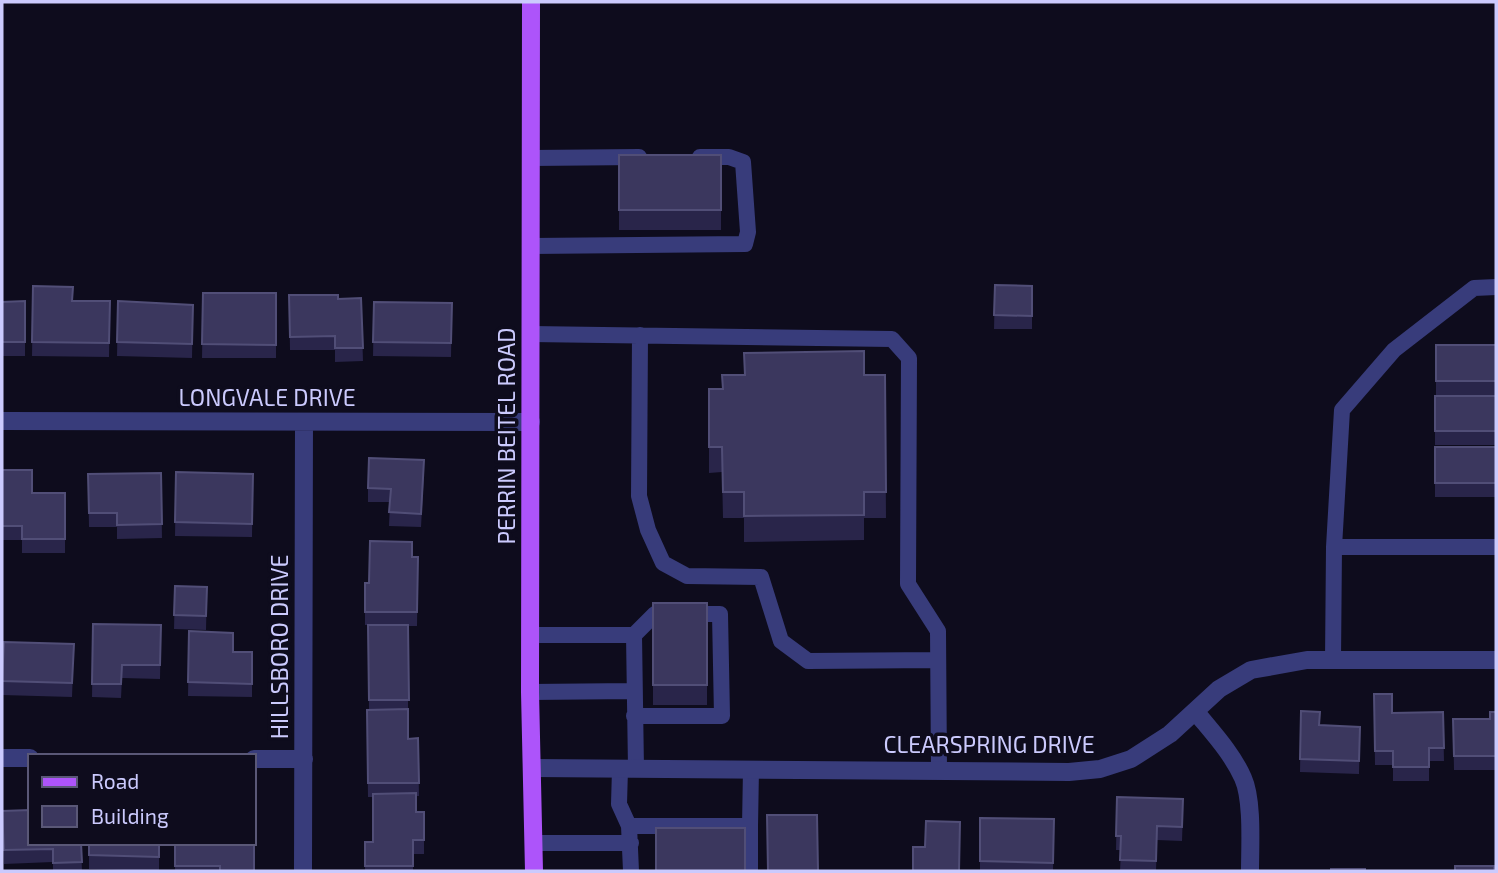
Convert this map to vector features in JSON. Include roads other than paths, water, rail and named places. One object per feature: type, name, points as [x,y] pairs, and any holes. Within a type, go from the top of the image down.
[{"type":"main road","name":"PERRIN BEITEL ROAD","points":[[531,2],[530,691],[534,871]]},
{"type":"street","name":"LONGVALE DRIVE","points":[[2,421],[531,422]]},
{"type":"street","name":"HILLSBORO DRIVE","points":[[303,871],[304,422]]},
{"type":"street","name":"CLEARSPRING DRIVE","points":[[533,768],[1069,772],[1100,769],[1130,759],[1170,734],[1219,689],[1251,670],[1307,660],[1496,660]]},
{"type":"street","points":[[1195,711],[1230,755],[1244,781],[1250,827],[1250,871]]},
{"type":"street","points":[[2,758],[28,758]]},
{"type":"street","points":[[256,759],[304,759]]},
{"type":"lane","points":[[531,158],[650,157]]},
{"type":"lane","points":[[531,247],[745,244],[748,232],[743,162],[729,157],[690,157]]},
{"type":"lane","points":[[1333,660],[1334,547],[1342,410],[1394,351],[1474,288],[1496,287]]},
{"type":"lane","points":[[531,334],[892,339],[909,358],[908,584],[938,631],[939,769]]},
{"type":"lane","points":[[640,335],[639,496],[648,530],[663,563],[687,576],[761,577],[781,640],[808,661],[937,660]]},
{"type":"lane","points":[[1334,547],[1496,547]]},
{"type":"lane","points":[[631,871],[629,826],[619,804],[628,769],[634,716],[634,635],[654,614],[720,614],[722,716],[634,716]]},
{"type":"lane","points":[[530,635],[634,635]]},
{"type":"lane","points":[[530,691],[634,691]]},
{"type":"lane","points":[[750,871],[751,769]]},
{"type":"lane","points":[[629,826],[750,826]]},
{"type":"lane","points":[[534,843],[631,843]]}]
